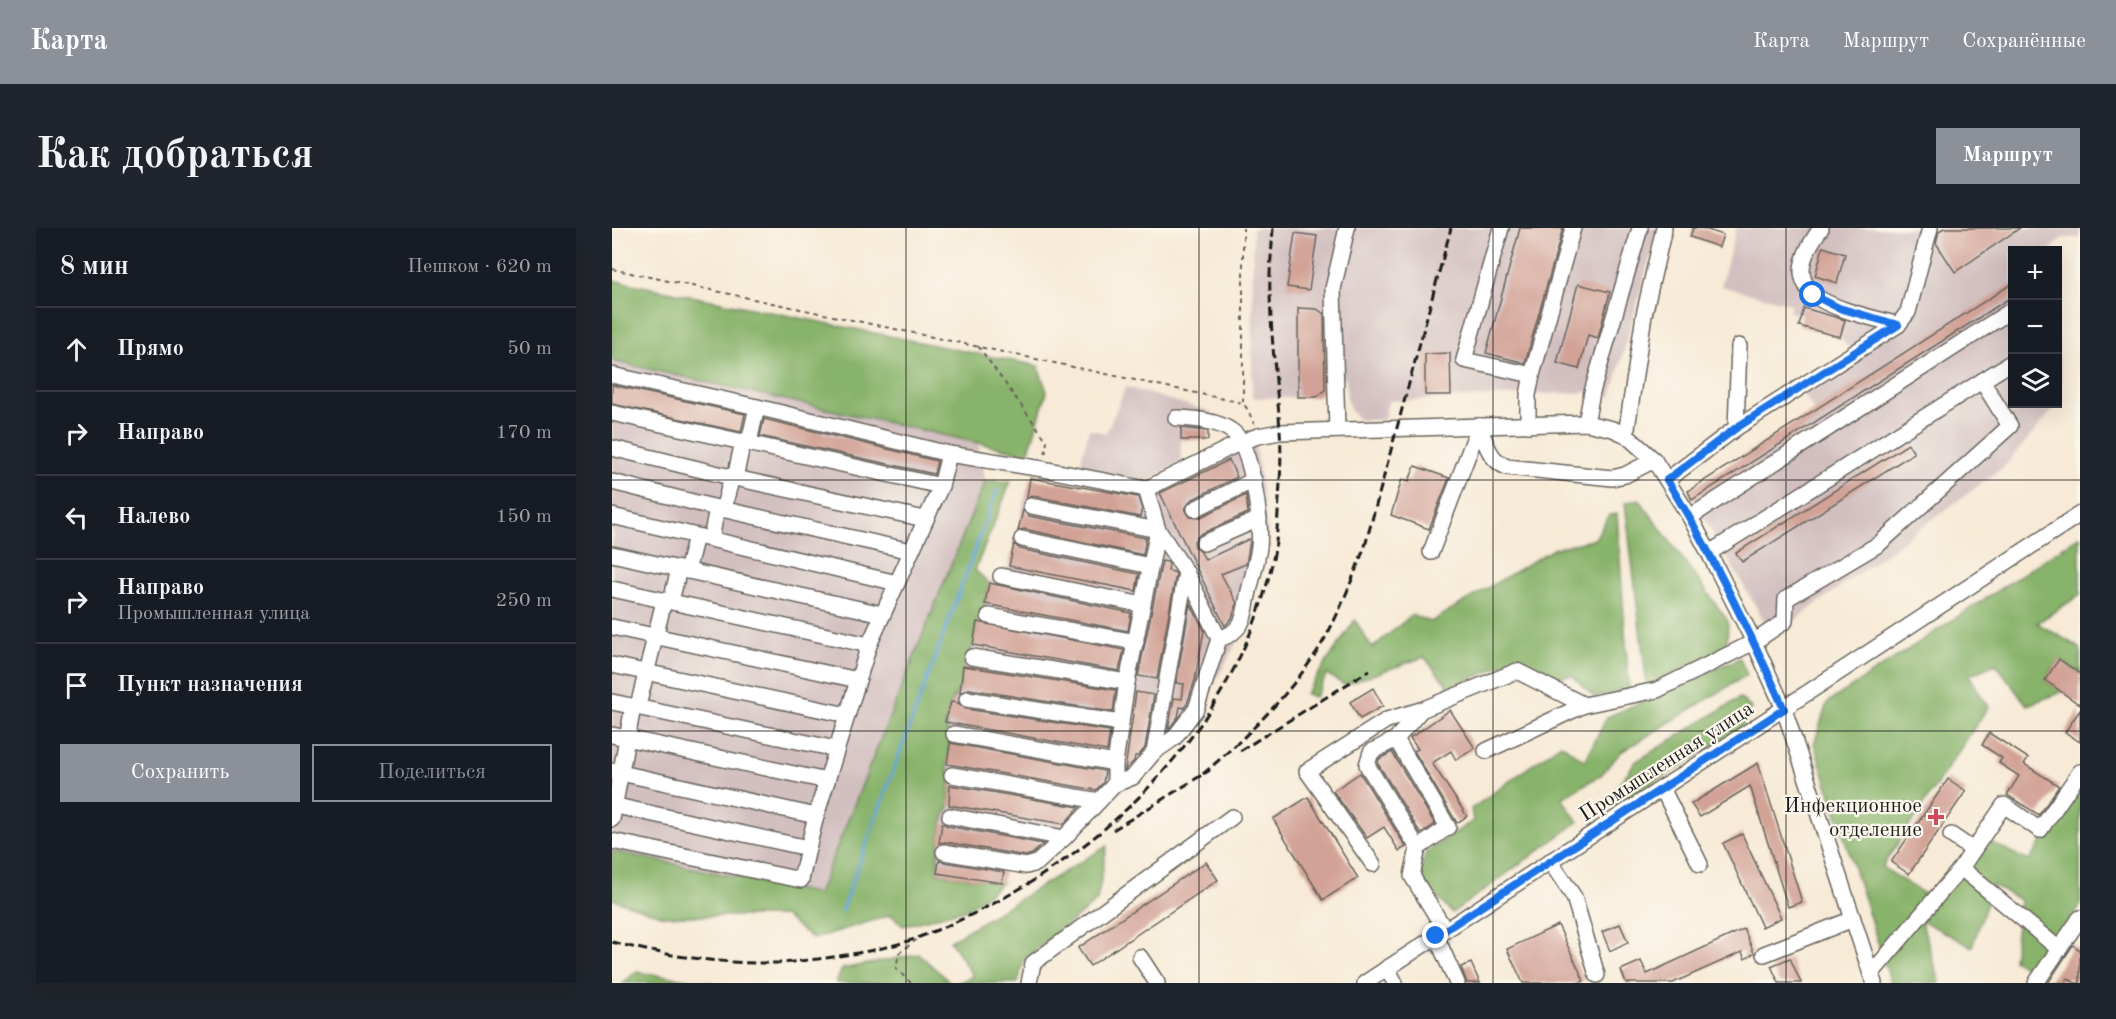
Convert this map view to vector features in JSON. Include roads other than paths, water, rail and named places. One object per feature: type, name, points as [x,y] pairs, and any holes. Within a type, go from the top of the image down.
[{"type":"street","points":[[1337,430],[1333,289],[1347,228]]},
{"type":"street","points":[[1502,228],[1464,360],[1532,375]]},
{"type":"street","points":[[1528,425],[1528,395],[1532,375],[1573,228]]},
{"type":"street","points":[[1586,423],[1592,392],[1640,228]]},
{"type":"street","points":[[1626,435],[1644,315],[1664,228]]},
{"type":"street","points":[[1821,228],[1805,258],[1802,271],[1804,282],[1813,295],[1839,308],[1898,325]]},
{"type":"street","points":[[1667,480],[1736,428],[1898,325],[1908,312],[1930,228]]},
{"type":"street","points":[[1690,517],[2008,313]]},
{"type":"street","points":[[1736,428],[1739,346]]},
{"type":"street","points":[[1709,552],[2008,365]]},
{"type":"street","points":[[612,375],[757,407],[949,454],[1146,489],[1241,442],[1280,432],[1586,423],[1613,429],[1626,435],[1653,460],[1690,517],[1754,642],[1784,709],[1873,979]]},
{"type":"street","points":[[1486,751],[1584,705],[1657,690],[1754,642],[1785,621],[1786,599],[1879,544],[2010,426],[1982,381]]},
{"type":"street","points":[[757,407],[734,477],[720,509],[667,601],[639,702],[633,707],[619,737],[613,810],[808,848]]},
{"type":"street","points":[[612,413],[941,486]]},
{"type":"street","points":[[1176,418],[1192,419],[1225,427],[1235,433],[1241,442],[1254,480],[1259,519],[1259,546],[1241,622],[1230,636],[1219,639]]},
{"type":"street","points":[[1479,426],[1491,455],[1498,463],[1507,467],[1612,478],[1625,475],[1653,460]]},
{"type":"street","points":[[1431,552],[1479,426]]},
{"type":"street","points":[[612,448],[925,519]]},
{"type":"street","points":[[612,841],[801,880],[816,816],[869,645],[941,486],[949,454]]},
{"type":"street","points":[[1195,509],[1254,480]]},
{"type":"street","points":[[612,482],[720,509],[911,551]]},
{"type":"street","points":[[944,852],[1026,866],[1037,863],[1064,838],[1114,784],[1133,777],[1154,752],[1174,738],[1196,709],[1219,639],[1186,572],[1158,530],[1146,489]]},
{"type":"street","points":[[1031,506],[1158,530]]},
{"type":"street","name":"Промышленная улица","points":[[1365,983],[2080,514]]},
{"type":"street","points":[[612,516],[897,583]]},
{"type":"street","points":[[1204,543],[1259,519]]},
{"type":"street","points":[[1114,784],[1127,682],[1158,530]]},
{"type":"street","points":[[1022,539],[1150,566]]},
{"type":"street","points":[[612,554],[882,614]]},
{"type":"street","points":[[1154,752],[1186,572]]},
{"type":"street","points":[[1001,576],[1143,605]]},
{"type":"street","points":[[612,589],[869,645]]},
{"type":"street","points":[[989,616],[1136,642]]},
{"type":"street","points":[[612,627],[858,680]]},
{"type":"street","points":[[972,657],[1127,682]]},
{"type":"street","points":[[612,665],[847,715]]},
{"type":"street","points":[[1373,864],[1307,771],[1387,720],[1420,710],[1517,671],[1584,705]]},
{"type":"street","points":[[967,699],[1121,723]]},
{"type":"street","points":[[612,702],[836,749]]},
{"type":"street","points":[[1418,848],[1367,765],[1371,752],[1396,739],[1420,710]]},
{"type":"street","points":[[954,734],[1115,763]]},
{"type":"street","points":[[619,737],[827,781]]},
{"type":"street","points":[[1396,739],[1448,827],[1418,848],[1412,876],[1440,933],[1457,983]]},
{"type":"street","points":[[616,772],[816,816]]},
{"type":"street","points":[[1873,979],[1961,868],[2004,805],[2040,830],[2080,772]]},
{"type":"street","points":[[952,775],[1100,801]]},
{"type":"street","points":[[1662,788],[1700,864]]},
{"type":"street","points":[[950,816],[1064,838]]},
{"type":"street","points":[[1029,983],[1033,963],[1232,817]]},
{"type":"street","points":[[1951,835],[1973,850]]},
{"type":"street","points":[[1551,861],[1574,897],[1598,975]]},
{"type":"street","points":[[1961,868],[2059,949]]},
{"type":"street","points":[[2036,983],[2080,918]]},
{"type":"street","points":[[1764,954],[1853,919]]},
{"type":"street","points":[[1140,957],[1157,983]]},
{"type":"street","points":[[1388,968],[1395,983]]},
{"type":"waterway","points":[[841,912],[997,490]]},
{"type":"railway","points":[[612,942],[693,958],[756,963],[818,959],[898,944],[984,909],[1042,875],[1097,835],[1147,789],[1191,738],[1227,681],[1255,620],[1274,554],[1281,451],[1271,310],[1270,277],[1273,228]]},
{"type":"railway","points":[[1203,774],[1235,746],[1293,685],[1318,650],[1338,613],[1365,546],[1451,228]]},
{"type":"railway","points":[[1240,751],[1370,670]]},
{"type":"railway","points":[[1113,830],[1210,770]]},
{"type":"place","name":"Инфекционное отделение","points":[[1936,817]]}]
